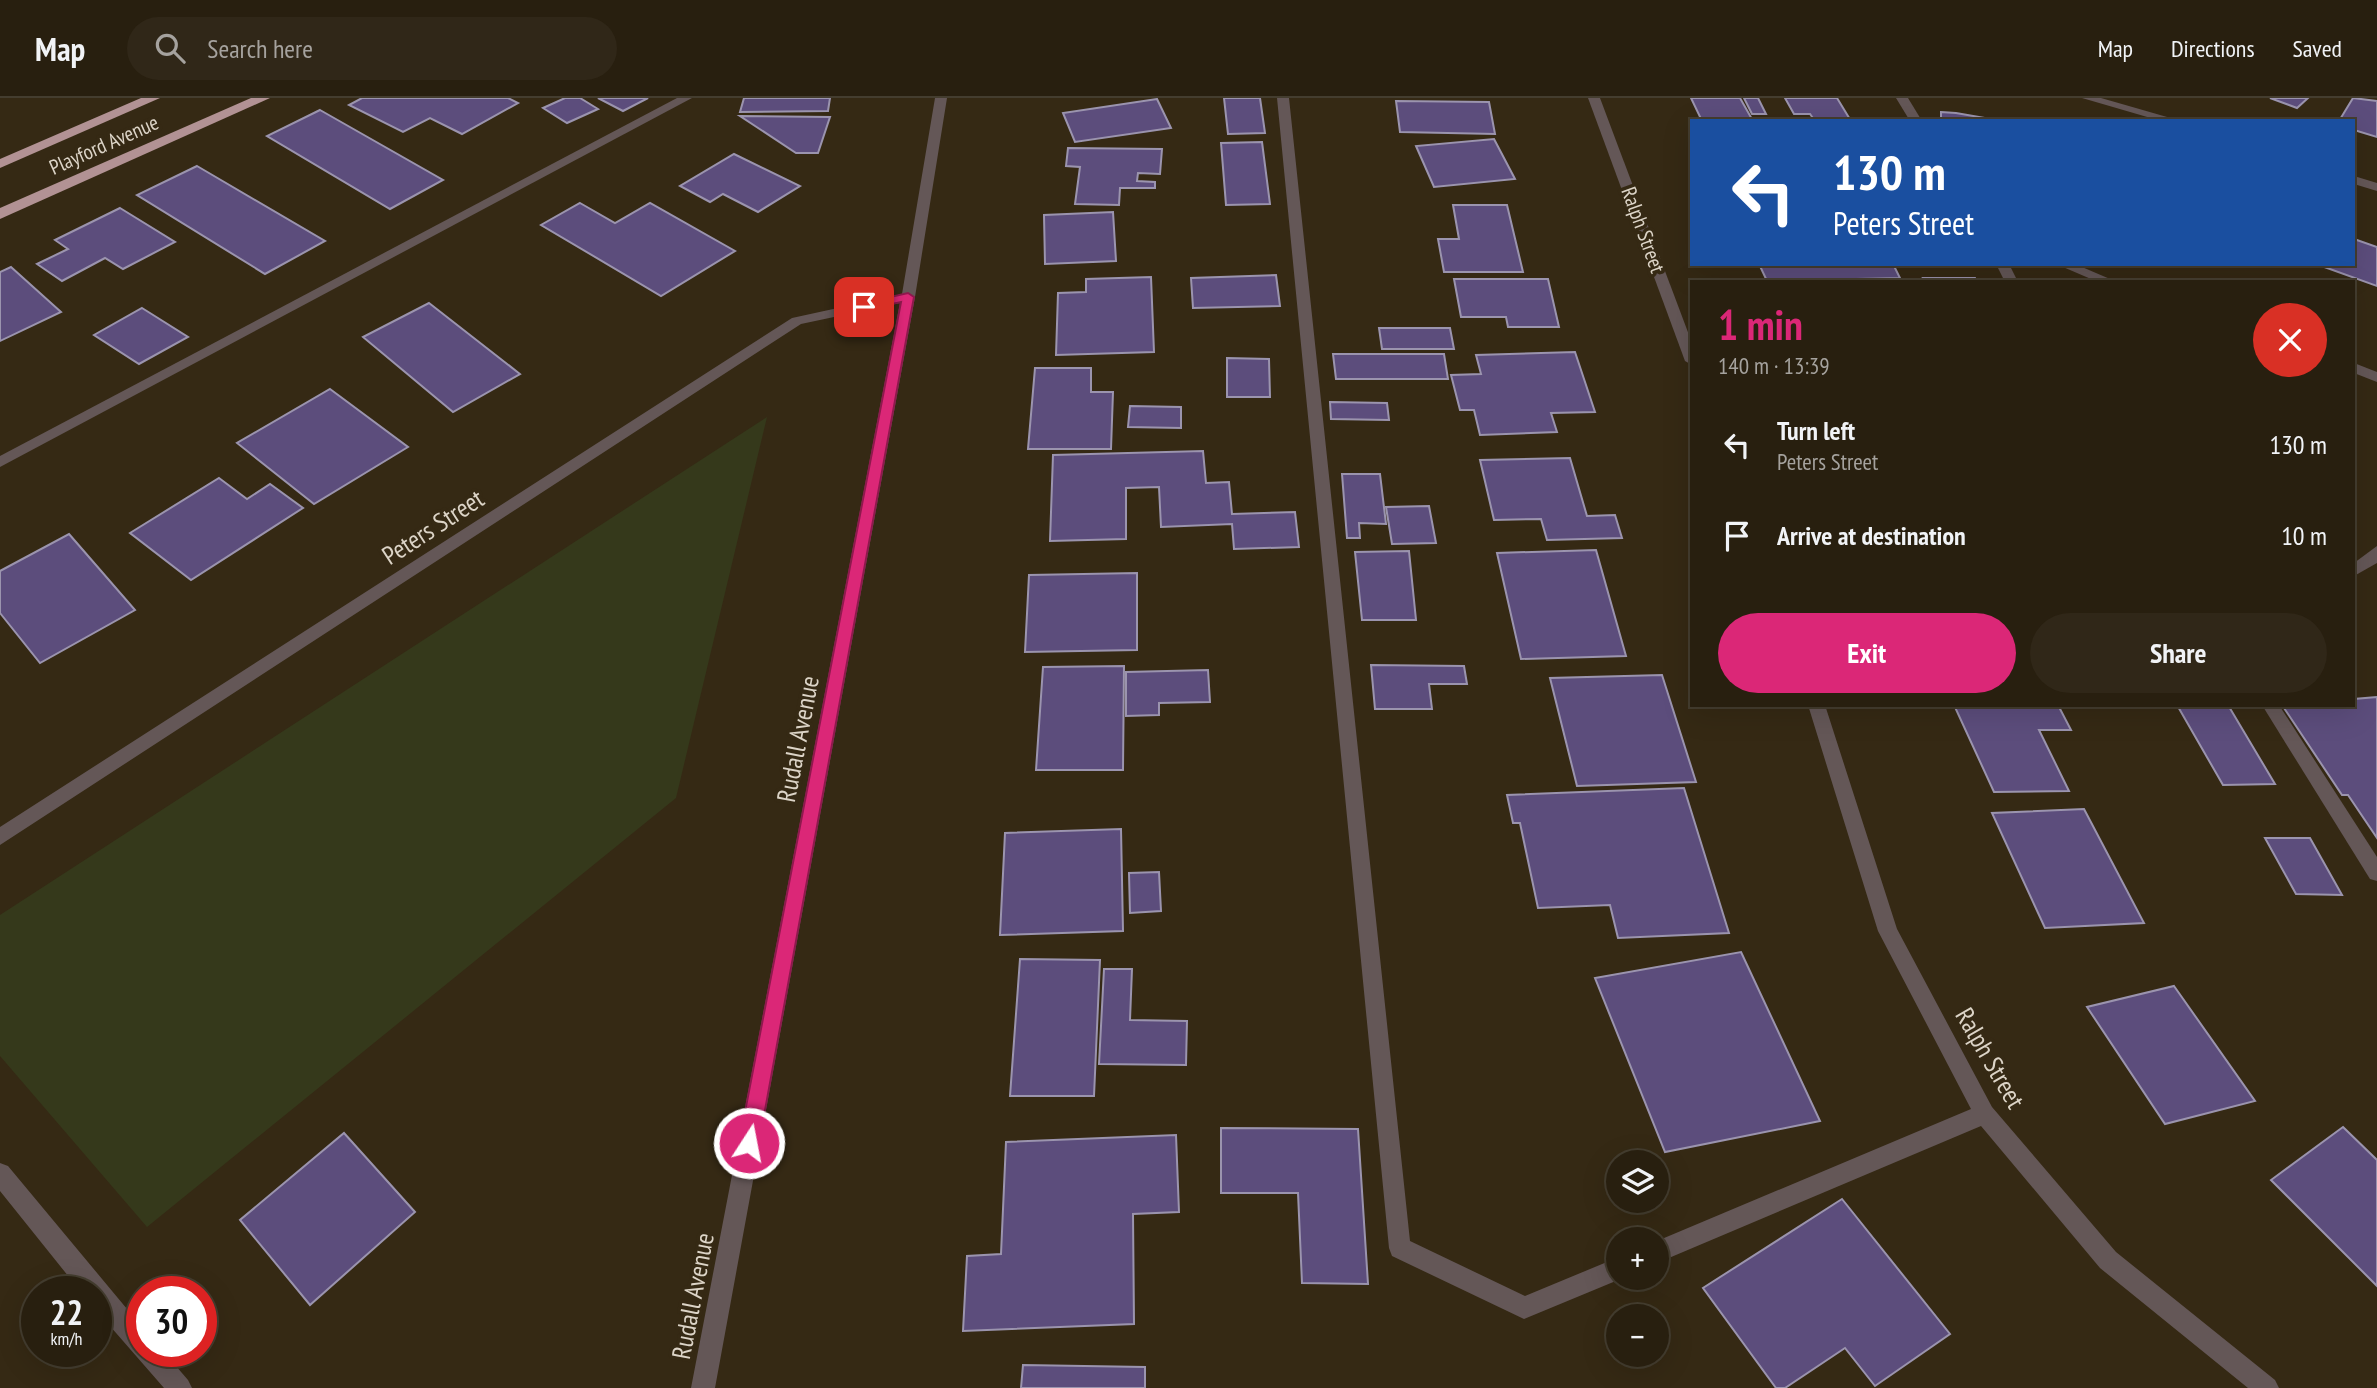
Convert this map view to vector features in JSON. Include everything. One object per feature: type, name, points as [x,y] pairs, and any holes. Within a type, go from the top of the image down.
[{"type":"highway","name":"Playford Avenue","points":[[0,164],[153,98]]},
{"type":"highway","name":"Playford Avenue","points":[[0,214],[263,98]]},
{"type":"street","points":[[0,462],[686,98]]},
{"type":"street","name":"Rudall Avenue","points":[[703,1388],[908,297],[941,98]]},
{"type":"street","points":[[1283,98],[1400,1248],[1524,1308],[1606,1273]]},
{"type":"street","name":"Ralph Street","points":[[1594,98],[1690,356]]},
{"type":"street","points":[[1902,98],[1915,119]]},
{"type":"street","points":[[2088,98],[2167,119]]},
{"type":"street","points":[[2355,180],[2377,187]]},
{"type":"street","points":[[2067,266],[2106,280]]},
{"type":"street","name":"Peters Street","points":[[0,837],[797,321],[908,297]]},
{"type":"street","points":[[2355,368],[2377,377]]},
{"type":"street","points":[[2355,570],[2368,563],[2377,552]]},
{"type":"street","name":"Ralph Street","points":[[1817,707],[1888,930],[1985,1114],[2108,1261],[2267,1388]]},
{"type":"street","points":[[2271,707],[2377,873]]},
{"type":"street","points":[[1669,1247],[1985,1114]]},
{"type":"street","points":[[0,1174],[83,1276]]},
{"type":"street","points":[[112,1310],[126,1327]]},
{"type":"street","points":[[161,1367],[180,1388]]},
{"type":"green space","points":[[767,417],[676,798],[147,1227],[0,1056],[0,915]]},
{"type":"building","points":[[362,98],[508,98],[518,103],[462,134],[430,118],[403,132],[349,105]]},
{"type":"building","points":[[565,98],[580,98],[598,109],[567,123],[543,108]]},
{"type":"building","points":[[598,98],[648,98],[623,111]]},
{"type":"building","points":[[744,98],[830,98],[828,111],[740,112]]},
{"type":"building","points":[[1224,98],[1260,98],[1265,133],[1228,134]]},
{"type":"building","points":[[1691,98],[1740,98],[1752,119],[1701,119]]},
{"type":"building","points":[[1744,98],[1758,98],[1766,114],[1752,114]]},
{"type":"building","points":[[1785,98],[1837,98],[1850,119],[1814,119],[1810,114],[1794,114]]},
{"type":"building","points":[[2270,98],[2308,98],[2297,108]]},
{"type":"building","points":[[2353,98],[2377,101],[2377,137],[2355,130],[2355,119],[2340,119]]},
{"type":"building","points":[[1157,99],[1171,128],[1075,142],[1063,113]]},
{"type":"building","points":[[1396,101],[1489,102],[1495,134],[1400,132]]},
{"type":"building","points":[[320,110],[443,180],[390,209],[267,136]]},
{"type":"building","points":[[1941,112],[1990,119],[1941,119]]},
{"type":"building","points":[[740,116],[830,117],[818,153],[796,153]]},
{"type":"building","points":[[1494,139],[1515,179],[1434,187],[1416,146]]},
{"type":"building","points":[[1262,142],[1270,204],[1226,205],[1221,143]]},
{"type":"building","points":[[1068,148],[1162,149],[1160,174],[1138,173],[1137,181],[1155,182],[1155,188],[1120,188],[1119,205],[1075,204],[1080,167],[1066,166]]},
{"type":"building","points":[[734,154],[800,186],[758,212],[723,194],[710,202],[680,186]]},
{"type":"building","points":[[197,166],[325,241],[265,274],[137,195]]},
{"type":"building","points":[[580,203],[615,223],[650,203],[735,251],[661,296],[541,225]]},
{"type":"building","points":[[1453,205],[1507,205],[1523,272],[1444,272],[1438,239],[1459,239]]},
{"type":"building","points":[[120,208],[175,242],[123,269],[105,258],[62,281],[37,264],[68,249],[55,240]]},
{"type":"building","points":[[1113,212],[1116,261],[1045,264],[1044,215]]},
{"type":"building","points":[[2355,239],[2377,247],[2377,286],[2322,266],[2355,266]]},
{"type":"building","points":[[1760,266],[1894,266],[1900,278],[1811,280],[1767,280]]},
{"type":"building","points":[[11,267],[61,312],[0,341],[0,272]]},
{"type":"building","points":[[1276,275],[1280,306],[1193,308],[1191,278]]},
{"type":"building","points":[[1151,277],[1154,352],[1056,355],[1058,293],[1086,292],[1086,279]]},
{"type":"building","points":[[1923,278],[1976,280],[1924,280]]},
{"type":"building","points":[[1454,279],[1548,279],[1559,327],[1508,327],[1506,317],[1461,317]]},
{"type":"building","points":[[429,303],[520,374],[453,412],[363,337]]},
{"type":"building","points":[[142,308],[188,337],[139,364],[94,335]]},
{"type":"building","points":[[1379,328],[1450,328],[1454,349],[1382,349]]},
{"type":"building","points":[[1575,352],[1595,412],[1551,413],[1557,432],[1480,435],[1474,410],[1460,410],[1451,375],[1481,374],[1476,355]]},
{"type":"building","points":[[1333,354],[1444,354],[1448,379],[1336,379]]},
{"type":"building","points":[[1227,358],[1269,359],[1270,397],[1227,397]]},
{"type":"building","points":[[1035,368],[1091,368],[1091,392],[1113,392],[1111,449],[1028,449]]},
{"type":"building","points":[[330,389],[408,447],[314,504],[237,443]]},
{"type":"building","points":[[1330,402],[1387,403],[1389,420],[1331,419]]},
{"type":"building","points":[[1130,406],[1181,407],[1181,428],[1128,427]]},
{"type":"building","points":[[1203,451],[1206,483],[1229,482],[1232,514],[1295,512],[1299,547],[1234,549],[1232,524],[1161,527],[1159,487],[1126,488],[1126,539],[1050,541],[1053,455]]},
{"type":"building","points":[[1570,458],[1587,516],[1615,515],[1622,538],[1547,540],[1541,519],[1494,520],[1480,460]]},
{"type":"building","points":[[1342,474],[1380,474],[1386,524],[1359,523],[1360,538],[1347,538]]},
{"type":"building","points":[[219,478],[247,499],[270,484],[303,508],[191,580],[130,533]]},
{"type":"building","points":[[1429,506],[1436,543],[1392,544],[1386,507]]},
{"type":"building","points":[[69,534],[135,610],[40,663],[0,613],[0,571]]},
{"type":"building","points":[[1596,550],[1626,656],[1521,659],[1497,553]]},
{"type":"building","points":[[1409,551],[1416,620],[1362,620],[1355,552]]},
{"type":"building","points":[[1137,573],[1137,650],[1025,652],[1029,575]]},
{"type":"building","points":[[1371,665],[1464,666],[1467,684],[1429,684],[1432,709],[1375,709]]},
{"type":"building","points":[[1124,666],[1123,770],[1036,770],[1043,667]]},
{"type":"building","points":[[1208,670],[1210,702],[1159,703],[1159,715],[1126,716],[1126,672]]},
{"type":"building","points":[[1662,675],[1696,782],[1577,786],[1550,678]]},
{"type":"building","points":[[2377,697],[2377,838],[2348,795],[2342,795],[2283,707],[2355,707],[2355,699]]},
{"type":"building","points":[[1955,707],[2059,707],[2071,730],[2039,730],[2069,791],[1994,792]]},
{"type":"building","points":[[2178,707],[2229,707],[2275,784],[2223,785]]},
{"type":"building","points":[[1684,788],[1729,933],[1618,938],[1610,905],[1538,908],[1520,823],[1513,823],[1507,795]]},
{"type":"building","points":[[2084,809],[2144,923],[2045,928],[1992,813]]},
{"type":"building","points":[[1121,829],[1123,931],[1000,935],[1005,833]]},
{"type":"building","points":[[2265,838],[2310,838],[2342,895],[2296,894]]},
{"type":"building","points":[[1159,872],[1161,911],[1130,913],[1129,873]]},
{"type":"building","points":[[1741,952],[1820,1121],[1664,1150],[1595,978]]},
{"type":"building","points":[[1020,959],[1100,960],[1094,1096],[1010,1096]]},
{"type":"building","points":[[1104,969],[1132,969],[1130,1020],[1187,1021],[1186,1065],[1099,1064]]},
{"type":"building","points":[[2174,986],[2255,1101],[2165,1124],[2087,1007]]},
{"type":"building","points":[[2343,1127],[2377,1160],[2377,1286],[2271,1180]]},
{"type":"building","points":[[1221,1128],[1358,1129],[1368,1284],[1302,1283],[1298,1193],[1221,1193]]},
{"type":"building","points":[[344,1133],[415,1212],[310,1305],[240,1220]]},
{"type":"building","points":[[1176,1135],[1179,1212],[1133,1214],[1134,1324],[963,1331],[967,1256],[1001,1254],[1006,1142]]},
{"type":"building","points":[[1842,1199],[1950,1334],[1875,1386],[1845,1348],[1785,1388],[1776,1388],[1703,1288]]},
{"type":"building","points":[[1023,1365],[1145,1367],[1145,1388],[1021,1388]]},
{"type":"route","points":[[749,1143],[908,297],[864,307]]}]
